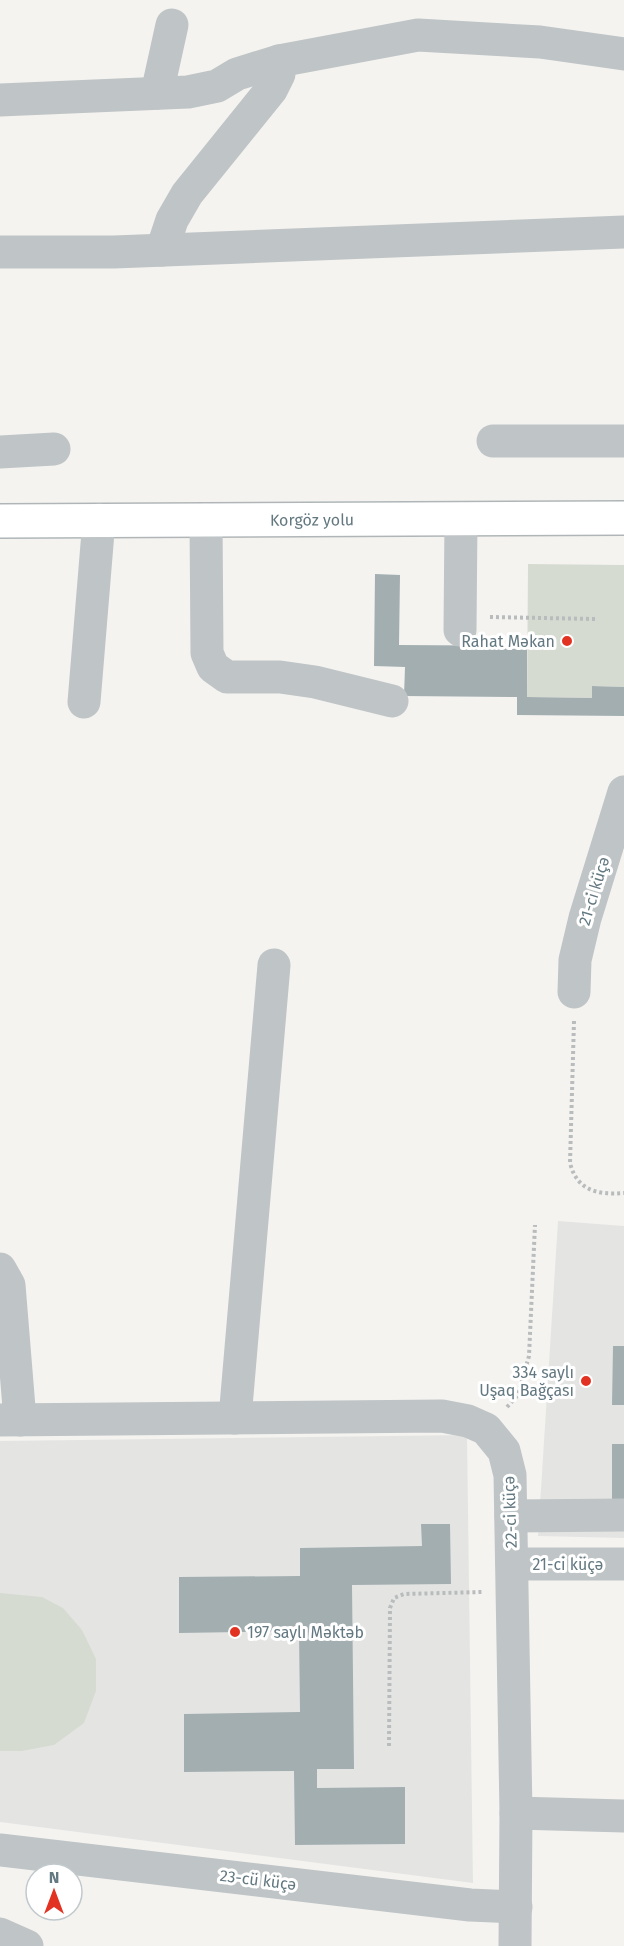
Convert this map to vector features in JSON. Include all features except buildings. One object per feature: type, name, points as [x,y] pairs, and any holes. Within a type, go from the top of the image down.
[{"type":"main road","name":"Korgöz yolu","points":[[0,521],[624,518]]},
{"type":"street","points":[[157,93],[172,25]]},
{"type":"street","points":[[0,100],[188,92],[217,86],[237,74],[279,60],[418,35],[540,42],[624,54]]},
{"type":"street","points":[[162,250],[172,220],[187,194],[271,90],[279,74],[279,60]]},
{"type":"street","points":[[0,252],[162,250],[624,232]]},
{"type":"street","points":[[493,441],[624,441]]},
{"type":"street","points":[[0,452],[54,449]]},
{"type":"street","points":[[459,623],[461,519]]},
{"type":"street","points":[[84,702],[99,520]]},
{"type":"street","points":[[206,520],[207,653],[213,667],[227,677],[280,677],[303,680],[392,701]]},
{"type":"street","name":"21-ci küçə","points":[[574,992],[575,960],[585,918],[622,811]]},
{"type":"street","points":[[236,1418],[274,965]]},
{"type":"street","points":[[0,1269],[9,1286],[10,1420]]},
{"type":"street","name":"22-ci küçə","points":[[10,1420],[442,1416],[468,1421],[486,1430],[504,1451],[510,1475],[516,1813],[515,1946]]},
{"type":"street","points":[[511,1516],[624,1515]]},
{"type":"street","name":"21-ci küçə","points":[[512,1578],[624,1564]]},
{"type":"street","points":[[516,1813],[624,1816]]},
{"type":"street","name":"23-cü küçə","points":[[0,1850],[470,1905],[516,1907]]},
{"type":"street","points":[[0,1934],[27,1946]]},
{"type":"path","points":[[459,623],[595,619]]},
{"type":"path","points":[[574,992],[571,1169],[573,1176],[584,1186],[600,1193],[624,1193]]},
{"type":"path","points":[[486,1430],[518,1395],[529,1356],[535,1225]]},
{"type":"path","points":[[389,1746],[390,1608],[394,1598],[404,1594],[512,1578]]},
{"type":"shaded area","points":[[528,564],[624,565],[624,687],[592,686],[592,698],[527,697]]},
{"type":"shaded area","name":"334 saylı Uşaq Bağçası","points":[[558,1221],[624,1226],[624,1538],[538,1536]]},
{"type":"shaded area","name":"197 saylı Məktəb","points":[[467,1435],[473,1883],[0,1822],[0,1441]]},
{"type":"shaded area","points":[[0,1593],[42,1597],[63,1608],[82,1630],[96,1659],[96,1691],[84,1723],[54,1745],[22,1751],[0,1751]]},
{"type":"place","name":"Rahat Məkan","points":[[567,641]]},
{"type":"place","name":"334 saylı Uşaq Bağçası","points":[[586,1381]]},
{"type":"place","name":"197 saylı Məktəb","points":[[235,1632]]}]
